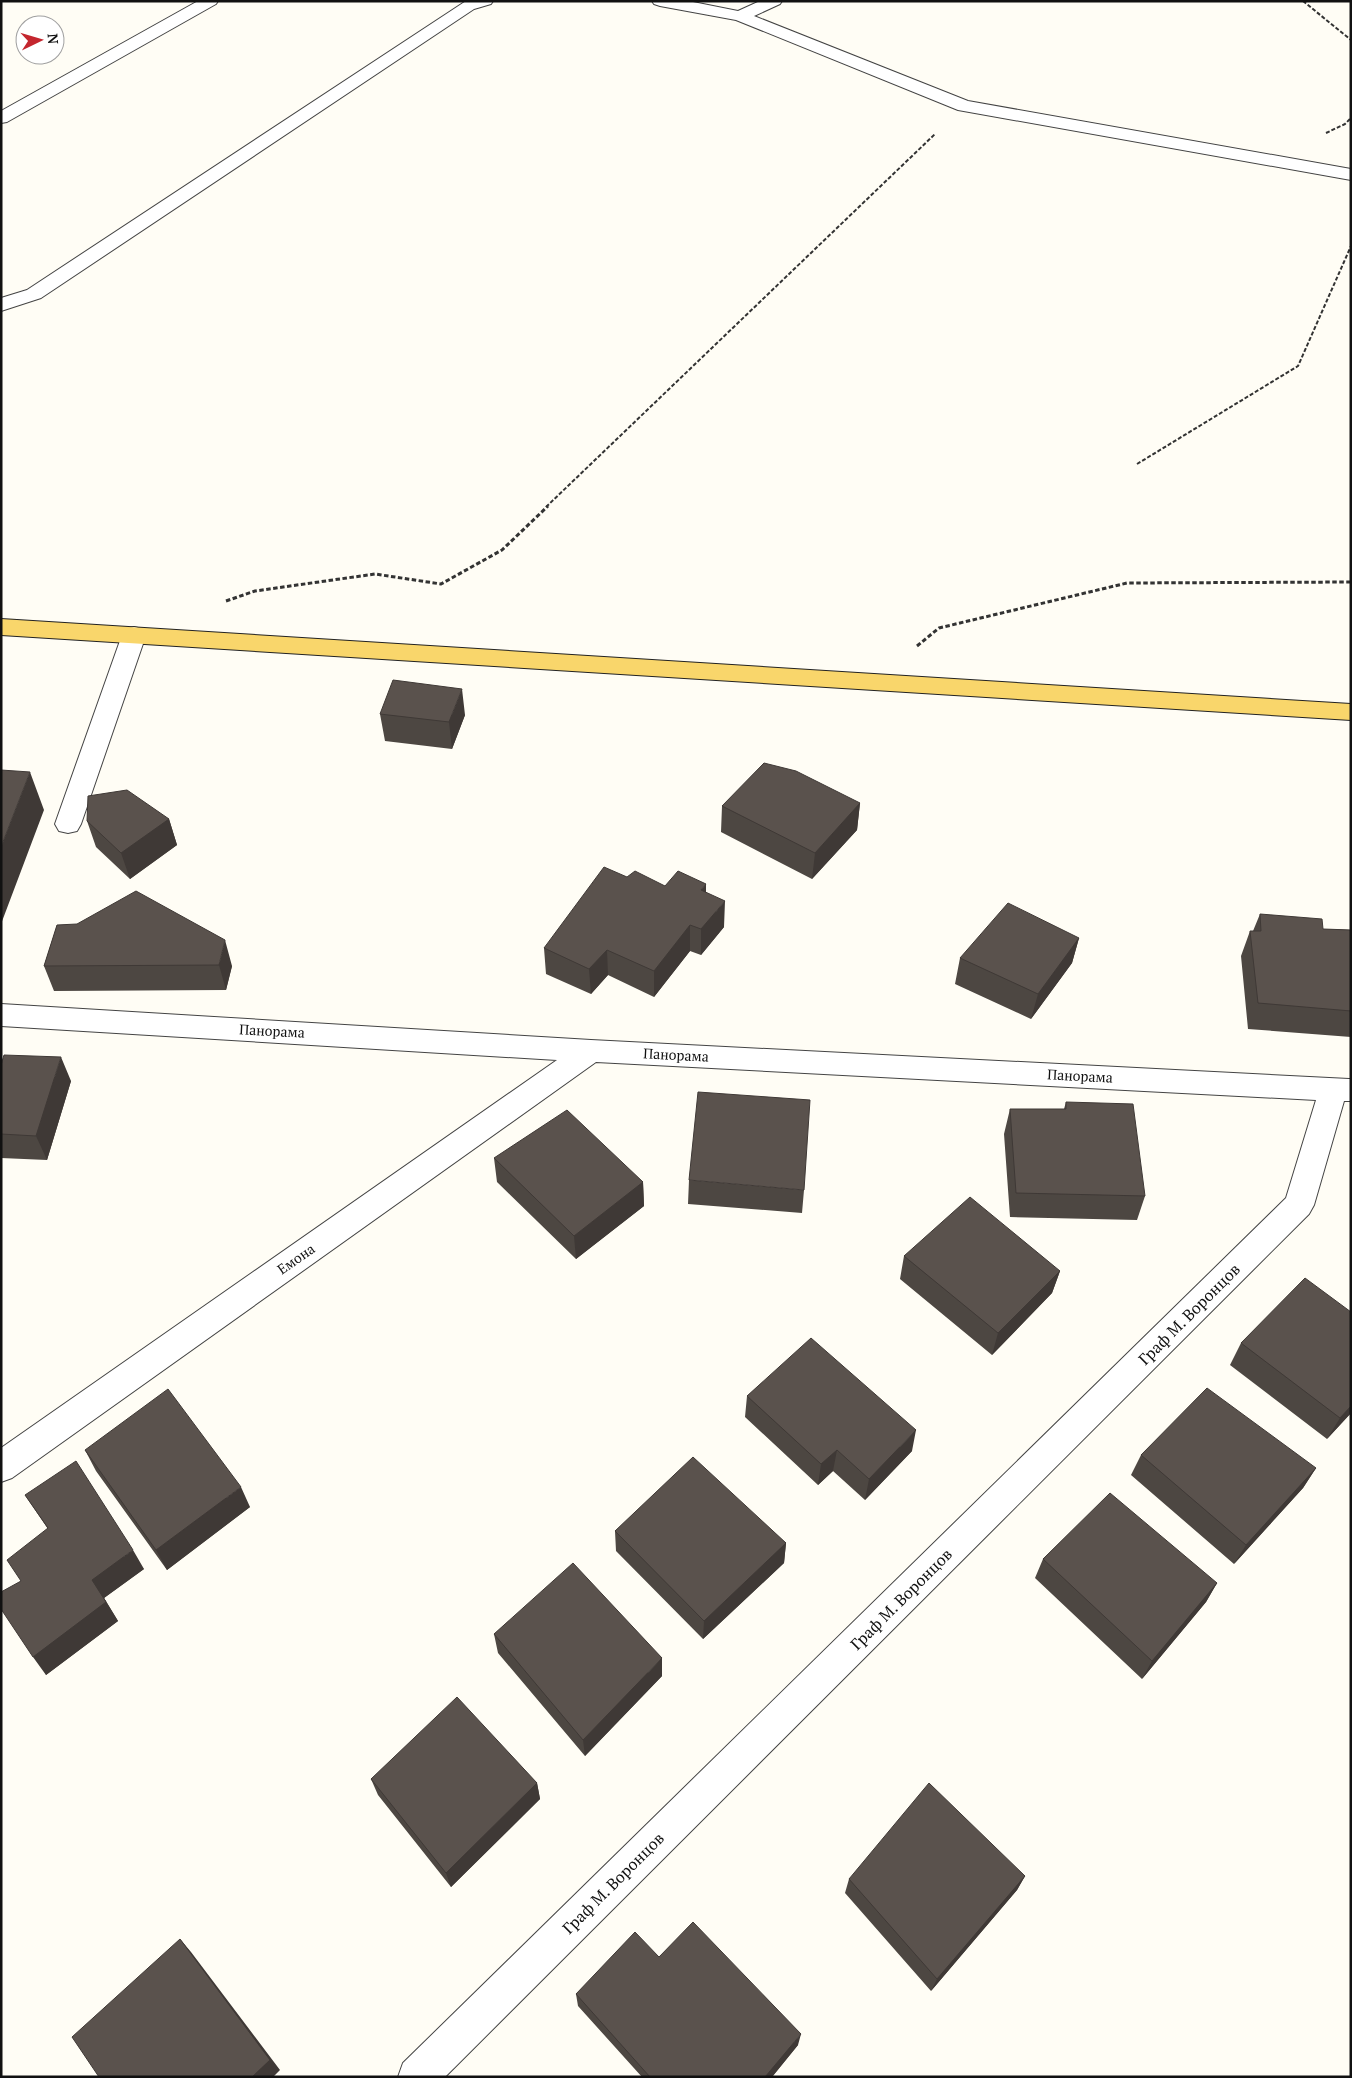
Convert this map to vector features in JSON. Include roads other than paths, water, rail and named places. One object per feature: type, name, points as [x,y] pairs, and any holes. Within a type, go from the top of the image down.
[{"type":"main road","points":[[1,627],[1351,712]]},
{"type":"street","points":[[1,118],[210,1]]},
{"type":"street","points":[[1,305],[34,294],[468,6],[485,1]]},
{"type":"street","points":[[660,1],[740,16],[964,106],[1351,175]]},
{"type":"street","points":[[740,16],[774,1]]},
{"type":"street","points":[[68,824],[134,635]]},
{"type":"street","name":"Панорама","points":[[1,1015],[590,1050],[1342,1090]]},
{"type":"street","name":"Емона","points":[[1,1467],[590,1050]]},
{"type":"street","name":"Граф М. Воронцов","points":[[417,2077],[1300,1205],[1342,1090]]}]
